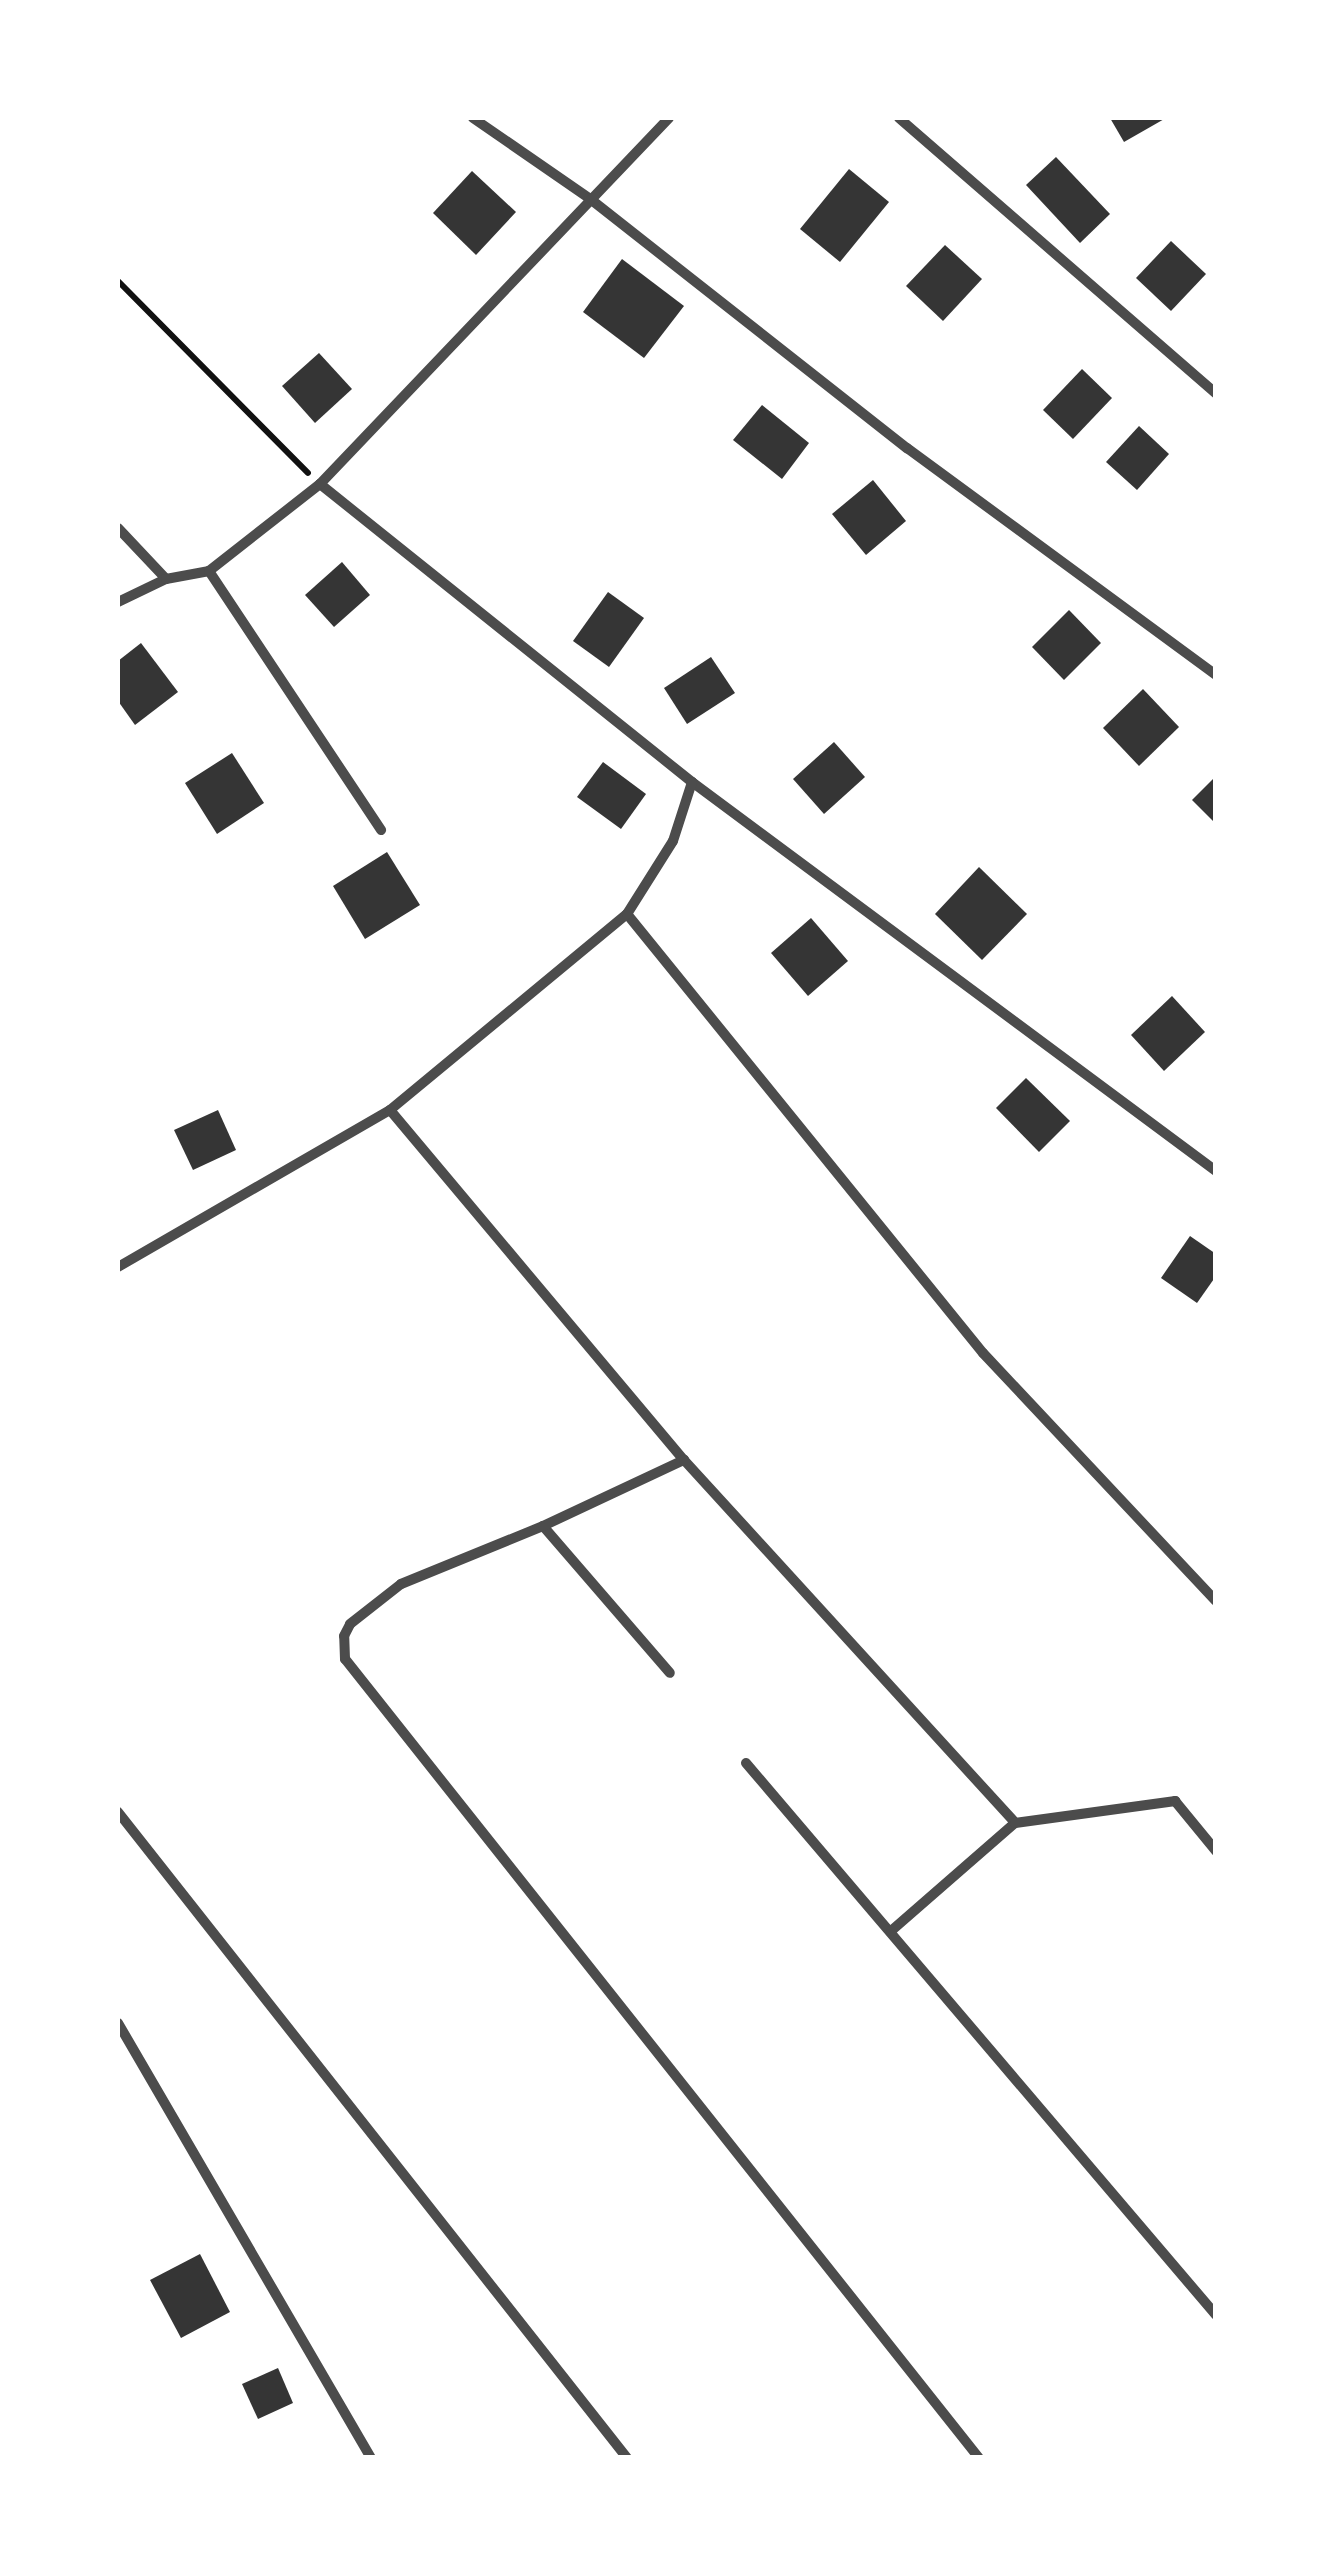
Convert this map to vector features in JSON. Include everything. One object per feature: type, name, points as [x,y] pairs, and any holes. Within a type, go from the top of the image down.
[{"type":"street","points":[[474,118],[589,198],[906,448],[1216,675]]},
{"type":"street","points":[[118,602],[166,579],[210,571],[320,484],[669,118]]},
{"type":"street","points":[[899,118],[1216,394]]},
{"type":"street","points":[[320,484],[692,782],[1216,1172]]},
{"type":"street","points":[[118,528],[166,579]]},
{"type":"street","points":[[210,571],[382,830]]},
{"type":"street","points":[[118,1267],[390,1110],[627,914],[673,840],[692,782]]},
{"type":"street","points":[[627,914],[983,1353],[1216,1601]]},
{"type":"street","points":[[390,1110],[684,1460],[1015,1823]]},
{"type":"street","points":[[684,1460],[543,1526],[401,1584],[350,1624],[344,1636],[345,1660],[979,2458]]},
{"type":"street","points":[[543,1526],[670,1673]]},
{"type":"street","points":[[746,1762],[1216,2315]]},
{"type":"street","points":[[891,1931],[1015,1823],[1175,1800],[1216,1851]]},
{"type":"street","points":[[118,1812],[627,2458]]},
{"type":"street","points":[[118,2023],[371,2458]]},
{"type":"path","points":[[118,281],[320,484]]},
{"type":"building","points":[[1110,118],[1166,118],[1124,142]]},
{"type":"building","points":[[1056,157],[1110,214],[1080,243],[1026,185]]},
{"type":"building","points":[[849,169],[889,202],[840,262],[800,229]]},
{"type":"building","points":[[472,171],[516,212],[476,255],[433,213]]},
{"type":"building","points":[[1171,241],[1206,274],[1171,311],[1136,278]]},
{"type":"building","points":[[945,245],[982,279],[943,321],[906,286]]},
{"type":"building","points":[[622,259],[684,306],[644,358],[583,312]]},
{"type":"building","points":[[319,353],[352,389],[315,423],[282,386]]},
{"type":"building","points":[[1082,369],[1112,398],[1073,439],[1043,410]]},
{"type":"building","points":[[762,405],[809,443],[782,479],[733,440]]},
{"type":"building","points":[[1139,426],[1169,454],[1137,490],[1106,462]]},
{"type":"building","points":[[873,480],[906,521],[866,555],[832,514]]},
{"type":"building","points":[[342,562],[370,595],[334,627],[305,595]]},
{"type":"building","points":[[608,592],[644,618],[609,667],[573,641]]},
{"type":"building","points":[[1069,610],[1101,643],[1064,680],[1032,647]]},
{"type":"building","points":[[141,643],[178,692],[135,725],[118,701],[118,661]]},
{"type":"building","points":[[711,657],[735,693],[687,724],[664,688]]},
{"type":"building","points":[[1143,689],[1179,727],[1139,766],[1103,728]]},
{"type":"building","points":[[834,742],[865,777],[824,814],[793,779]]},
{"type":"building","points":[[232,753],[264,803],[217,834],[185,783]]},
{"type":"building","points":[[603,762],[646,794],[621,829],[577,797]]},
{"type":"building","points":[[1216,776],[1216,824],[1192,800]]},
{"type":"building","points":[[387,852],[420,905],[365,939],[333,886]]},
{"type":"building","points":[[979,867],[1027,914],[982,960],[935,914]]},
{"type":"building","points":[[811,918],[848,961],[808,996],[771,953]]},
{"type":"building","points":[[1172,996],[1205,1032],[1164,1071],[1131,1035]]},
{"type":"building","points":[[1026,1078],[1070,1121],[1039,1152],[996,1108]]},
{"type":"building","points":[[218,1110],[236,1150],[193,1170],[174,1130]]},
{"type":"building","points":[[1190,1236],[1216,1254],[1216,1276],[1197,1303],[1161,1278]]},
{"type":"building","points":[[200,2254],[230,2312],[181,2338],[150,2280]]},
{"type":"building","points":[[278,2368],[293,2403],[258,2419],[242,2384]]}]
